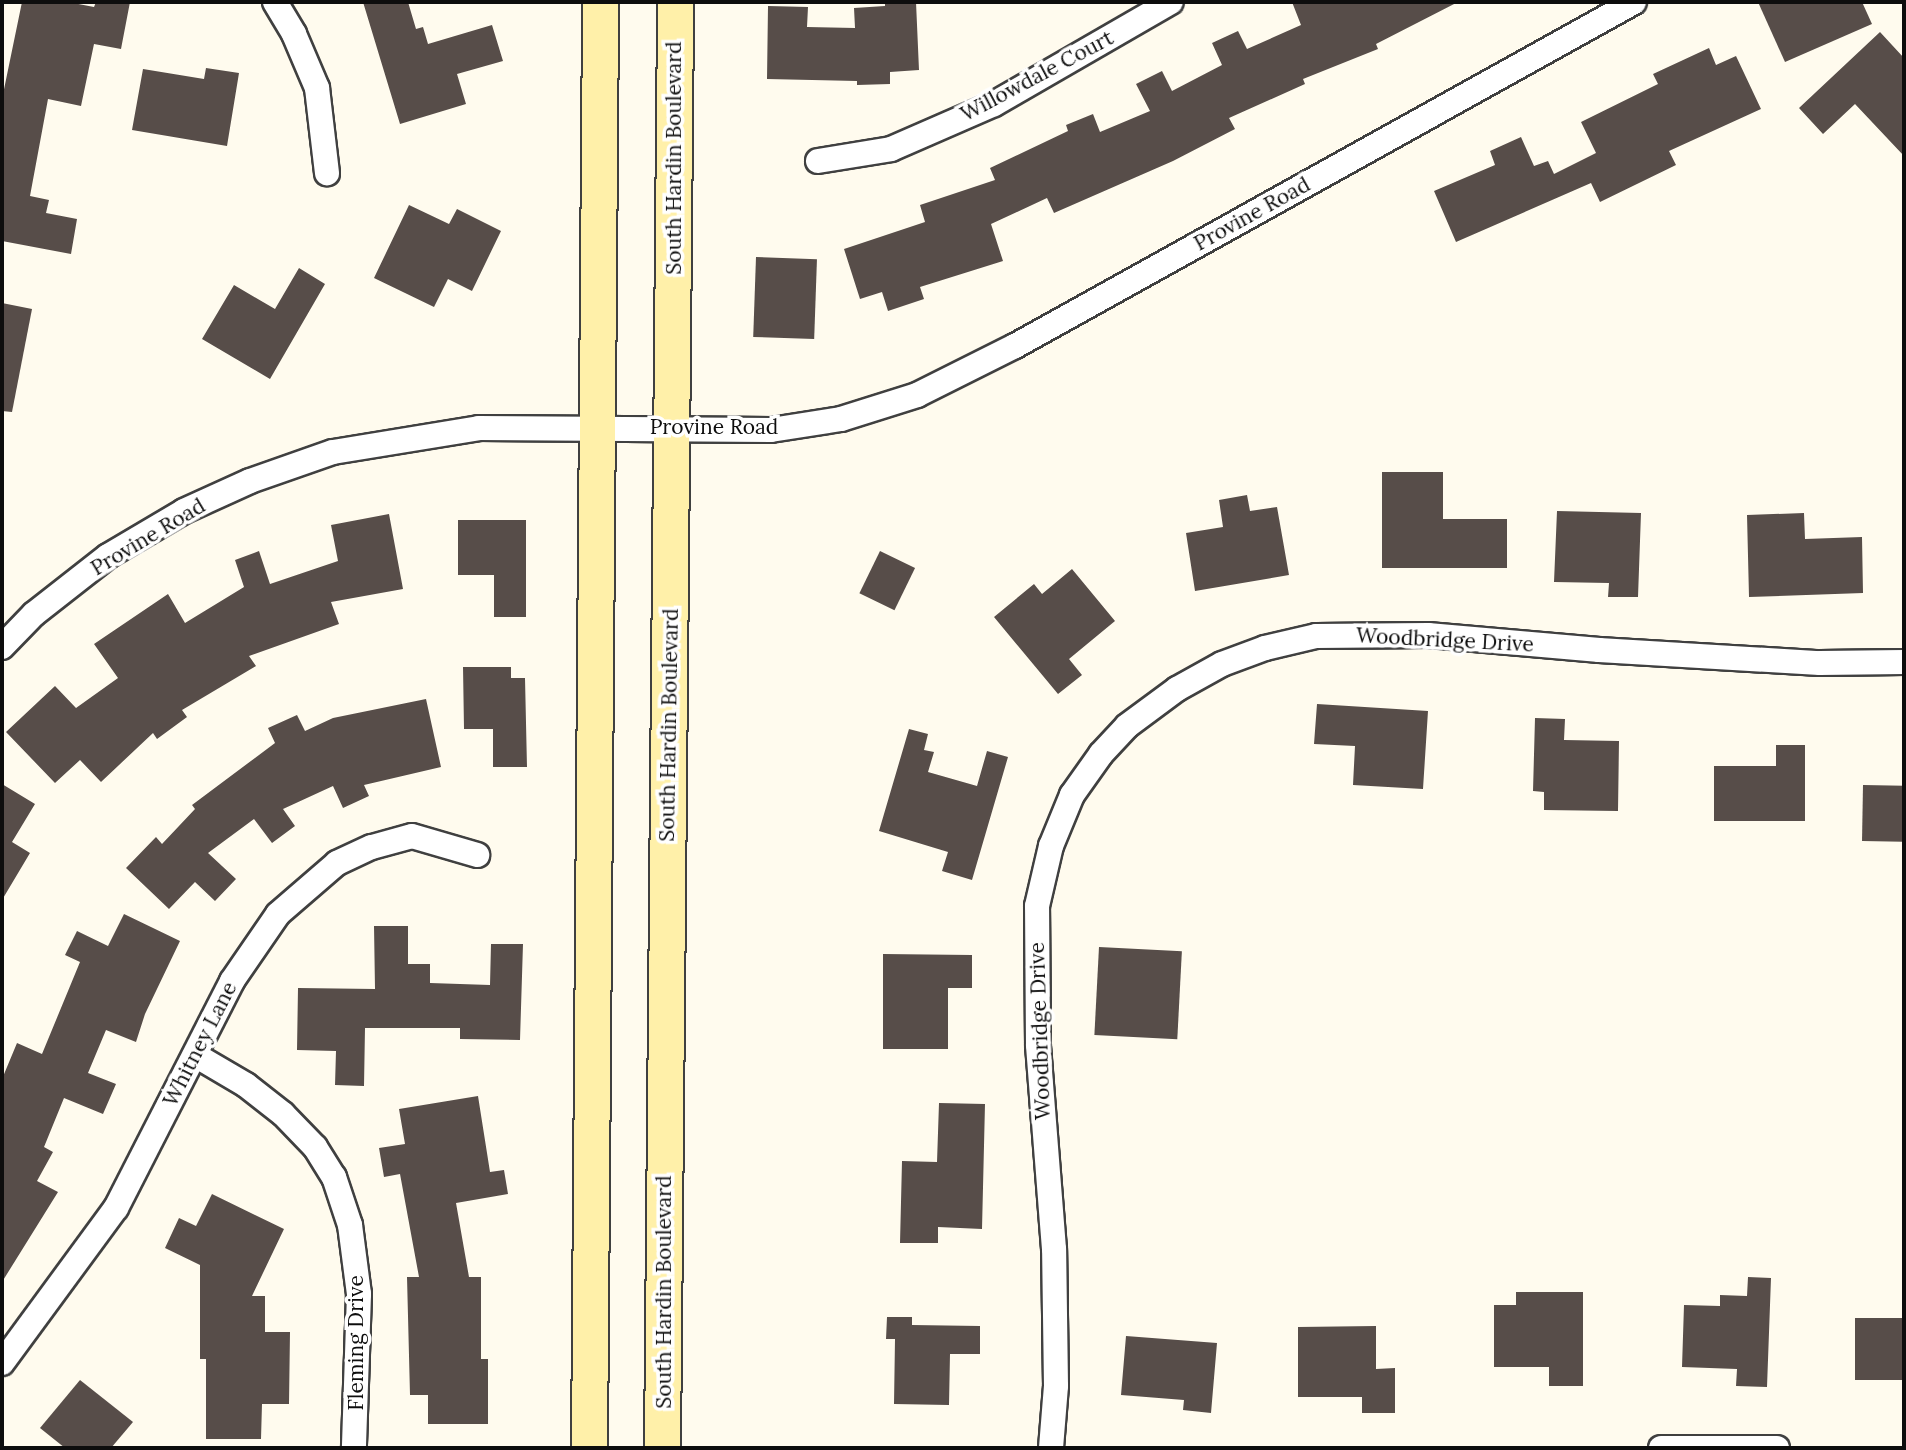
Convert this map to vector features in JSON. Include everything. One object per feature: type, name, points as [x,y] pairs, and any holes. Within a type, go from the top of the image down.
[{"type":"main road","points":[[589,1448],[600,2]]},
{"type":"main road","name":"South Hardin Boulevard","points":[[662,1448],[675,2]]},
{"type":"street","points":[[275,2],[294,34],[317,88],[327,173]]},
{"type":"street","name":"Willowdale Court","points":[[818,162],[891,149],[994,104],[1171,2]]},
{"type":"street","name":"Provine Road","points":[[2,647],[34,614],[108,556],[184,511],[250,481],[332,452],[479,428],[771,430],[841,419],[916,395],[1015,346],[1621,5]]},
{"type":"street","name":"Woodbridge Drive","points":[[1051,1448],[1056,1386],[1054,1249],[1038,1045],[1037,906],[1051,846],[1072,795],[1101,754],[1126,726],[1177,690],[1222,663],[1265,648],[1316,636],[1428,635],[1627,652],[1821,663],[1904,662]]},
{"type":"street","name":"Whitney Lane","points":[[2,1363],[116,1208],[232,981],[278,914],[337,863],[372,847],[412,836],[477,855]]},
{"type":"street","name":"Fleming Drive","points":[[195,1055],[246,1084],[283,1114],[315,1147],[334,1177],[350,1224],[359,1294],[354,1448]]},
{"type":"street","points":[[1661,1448],[1777,1448]]},
{"type":"building","points":[[22,2],[68,2],[94,7],[96,2],[130,2],[121,49],[94,44],[81,106],[48,99],[30,196],[49,200],[46,213],[77,219],[71,254],[2,241],[2,99]]},
{"type":"building","points":[[363,2],[408,2],[416,29],[423,27],[428,44],[492,25],[503,61],[457,74],[466,104],[400,124]]},
{"type":"building","points":[[885,2],[916,2],[919,70],[890,72],[890,84],[857,85],[857,81],[767,79],[768,6],[808,7],[807,27],[855,28],[854,8],[885,6]]},
{"type":"building","points":[[1292,2],[1458,2],[1376,44],[1378,49],[1303,79],[1305,84],[1229,118],[1235,129],[1173,161],[1054,213],[1047,198],[991,224],[1003,261],[920,287],[924,299],[888,311],[882,292],[860,299],[844,249],[925,222],[920,205],[995,180],[990,168],[1068,131],[1066,125],[1093,114],[1100,132],[1150,111],[1136,84],[1162,71],[1172,91],[1222,65],[1212,43],[1238,31],[1247,49],[1301,25]]},
{"type":"building","points":[[1758,2],[1862,2],[1872,24],[1785,62]]},
{"type":"building","points":[[1880,32],[1904,58],[1904,156],[1855,104],[1823,134],[1799,108]]},
{"type":"building","points":[[1709,48],[1716,65],[1736,56],[1761,109],[1669,151],[1676,165],[1600,202],[1591,183],[1456,242],[1434,191],[1495,165],[1490,151],[1521,137],[1534,166],[1548,161],[1554,174],[1596,153],[1581,122],[1658,84],[1653,74]]},
{"type":"building","points":[[206,68],[239,73],[227,146],[132,130],[143,69],[204,79]]},
{"type":"building","points":[[409,205],[449,224],[457,209],[501,231],[472,291],[448,279],[434,307],[374,278]]},
{"type":"building","points":[[756,257],[817,259],[814,339],[753,337]]},
{"type":"building","points":[[299,268],[325,284],[270,379],[202,339],[234,285],[275,309]]},
{"type":"building","points":[[2,303],[32,309],[12,412],[2,411]]},
{"type":"building","points":[[1382,472],[1443,472],[1443,519],[1507,519],[1507,568],[1382,568]]},
{"type":"building","points":[[1247,495],[1250,511],[1277,507],[1289,575],[1195,591],[1186,533],[1223,527],[1219,500]]},
{"type":"building","points":[[1557,511],[1641,513],[1638,597],[1608,597],[1609,583],[1554,582]]},
{"type":"building","points":[[1804,513],[1805,539],[1862,537],[1863,593],[1749,597],[1747,515]]},
{"type":"building","points":[[389,514],[403,589],[331,602],[339,624],[249,656],[256,666],[182,710],[187,717],[157,739],[153,733],[101,782],[80,760],[55,783],[6,732],[55,686],[76,708],[118,678],[94,644],[168,594],[185,623],[244,587],[235,560],[259,551],[270,584],[338,561],[331,525]]},
{"type":"building","points":[[458,520],[526,520],[526,617],[494,617],[494,575],[458,575]]},
{"type":"building","points":[[880,551],[915,568],[894,610],[859,593]]},
{"type":"building","points":[[1072,569],[1115,621],[1069,659],[1082,675],[1058,694],[994,617],[1034,584],[1042,594]]},
{"type":"building","points":[[463,667],[511,667],[511,678],[525,678],[527,767],[493,767],[493,729],[464,729]]},
{"type":"building","points":[[426,699],[441,767],[364,785],[369,796],[343,808],[333,786],[283,809],[295,826],[272,843],[254,819],[208,853],[236,879],[215,901],[195,882],[169,909],[126,868],[156,837],[162,844],[195,809],[192,805],[275,743],[268,728],[297,715],[305,731],[333,718]]},
{"type":"building","points":[[1317,704],[1428,711],[1423,789],[1353,785],[1355,746],[1314,744]]},
{"type":"building","points":[[1535,718],[1565,719],[1564,740],[1619,741],[1618,811],[1544,810],[1544,792],[1533,791]]},
{"type":"building","points":[[909,729],[928,734],[924,750],[934,752],[928,772],[977,786],[987,751],[1008,757],[972,880],[942,871],[948,852],[879,831]]},
{"type":"building","points":[[1776,745],[1805,745],[1805,821],[1714,821],[1714,766],[1776,766]]},
{"type":"building","points":[[2,784],[35,804],[12,842],[30,853],[2,900]]},
{"type":"building","points":[[1863,785],[1904,786],[1903,842],[1862,841]]},
{"type":"building","points":[[124,914],[180,941],[145,1014],[136,1042],[106,1030],[88,1073],[116,1084],[103,1114],[64,1098],[44,1147],[53,1152],[37,1181],[58,1192],[2,1282],[2,1079],[17,1043],[42,1054],[80,962],[65,955],[77,931],[108,946]]},
{"type":"building","points":[[374,926],[408,926],[408,964],[430,964],[430,983],[490,985],[491,944],[523,944],[520,1040],[460,1039],[460,1028],[365,1028],[364,1086],[335,1085],[336,1051],[297,1050],[298,988],[375,989]]},
{"type":"building","points":[[1099,947],[1182,951],[1177,1039],[1094,1035]]},
{"type":"building","points":[[883,954],[972,955],[972,988],[948,988],[948,1049],[883,1049]]},
{"type":"building","points":[[478,1096],[490,1172],[504,1170],[508,1194],[456,1203],[469,1277],[481,1277],[481,1359],[488,1359],[488,1424],[428,1424],[428,1395],[410,1395],[407,1277],[419,1277],[400,1174],[384,1177],[379,1148],[405,1144],[399,1109]]},
{"type":"building","points":[[939,1103],[985,1104],[982,1229],[938,1227],[938,1243],[900,1243],[902,1161],[937,1162]]},
{"type":"building","points":[[212,1194],[284,1229],[252,1296],[265,1296],[265,1332],[290,1332],[289,1404],[262,1404],[261,1439],[206,1439],[206,1359],[200,1359],[200,1265],[165,1248],[179,1218],[196,1226]]},
{"type":"building","points":[[1748,1277],[1771,1278],[1767,1387],[1736,1386],[1737,1369],[1682,1367],[1684,1305],[1720,1306],[1720,1295],[1747,1296]]},
{"type":"building","points":[[1516,1292],[1583,1292],[1583,1386],[1549,1386],[1549,1367],[1494,1367],[1494,1305],[1516,1305]]},
{"type":"building","points":[[887,1317],[912,1317],[912,1325],[980,1326],[980,1354],[950,1354],[949,1405],[894,1404],[895,1339],[886,1339]]},
{"type":"building","points":[[1855,1318],[1904,1318],[1904,1380],[1855,1380]]},
{"type":"building","points":[[1376,1326],[1376,1369],[1395,1368],[1395,1413],[1362,1413],[1362,1397],[1298,1397],[1298,1327]]},
{"type":"building","points":[[1126,1336],[1217,1343],[1211,1413],[1183,1410],[1184,1400],[1121,1395]]},
{"type":"building","points":[[80,1380],[133,1422],[111,1448],[65,1448],[40,1428]]}]
